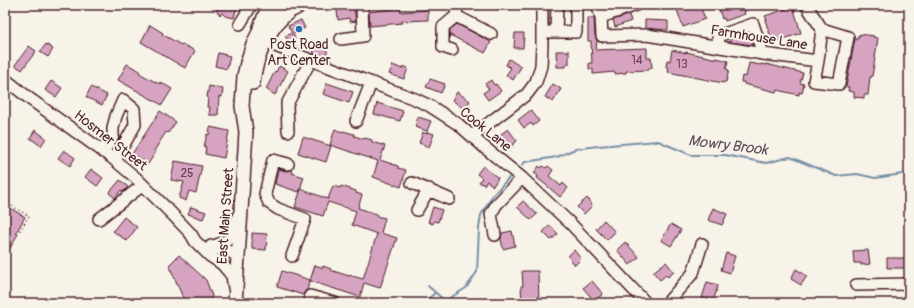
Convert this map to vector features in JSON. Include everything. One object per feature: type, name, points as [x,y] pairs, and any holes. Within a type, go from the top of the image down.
[{"type":"main road","name":"East Main Street","points":[[235,299],[246,132],[251,103],[254,70],[260,53],[259,43],[271,32],[289,7]]},
{"type":"street","points":[[240,24],[249,10],[250,5]]},
{"type":"street","points":[[259,43],[268,5]]},
{"type":"street","points":[[340,39],[363,36],[362,5]]},
{"type":"street","points":[[472,136],[527,94],[536,82],[541,66],[542,5]]},
{"type":"street","points":[[556,32],[557,5]]},
{"type":"street","points":[[542,32],[576,32],[576,5]]},
{"type":"street","points":[[599,5],[601,17],[636,5]]},
{"type":"street","name":"Farmhouse Lane","points":[[601,17],[602,36],[647,35],[763,54],[818,61],[814,81],[839,84],[848,36],[822,30],[806,5]]},
{"type":"street","points":[[452,50],[443,47],[443,27],[457,11],[491,34]]},
{"type":"street","points":[[719,46],[718,36],[753,24],[763,54]]},
{"type":"street","points":[[818,61],[822,30]]},
{"type":"street","name":"Cook Lane","points":[[259,43],[311,60],[415,99],[430,106],[458,124],[522,178],[583,236],[646,303]]},
{"type":"street","points":[[288,131],[287,104],[311,60]]},
{"type":"street","name":"Hosmer Street","points":[[5,79],[25,96],[115,160],[143,185],[191,234],[204,243],[232,276],[235,299]]},
{"type":"street","points":[[356,120],[371,83]]},
{"type":"street","points":[[103,152],[113,136],[113,128],[122,100],[134,109],[135,125],[115,160]]},
{"type":"street","points":[[288,164],[273,160],[266,194],[269,203],[278,209],[304,219],[292,256]]},
{"type":"street","points":[[495,235],[491,214],[496,205],[522,178]]},
{"type":"street","points":[[412,183],[449,199]]},
{"type":"street","points":[[99,219],[143,185]]},
{"type":"street","points":[[417,210],[429,190]]},
{"type":"street","points":[[211,251],[228,240],[231,236],[242,205]]},
{"type":"street","points":[[667,303],[693,273],[702,244]]},
{"type":"street","name":"Hosmer Street","points":[[211,251],[231,252],[238,257]]},
{"type":"street","points":[[856,285],[909,284]]},
{"type":"street","points":[[310,296],[335,303]]},
{"type":"path","points":[[5,202],[29,216],[19,232]]},
{"type":"building","points":[[213,5],[237,6],[234,18],[225,16],[222,13],[220,15],[216,10],[218,9]]},
{"type":"building","points":[[682,5],[700,5],[705,19],[683,27],[676,7]]},
{"type":"building","points":[[718,5],[746,5],[747,10],[744,11],[745,14],[725,21],[724,18],[722,19]]},
{"type":"building","points":[[792,7],[801,33],[775,42],[774,40],[772,41],[765,16]]},
{"type":"building","points":[[354,8],[356,21],[350,22],[349,18],[338,20],[337,10]]},
{"type":"building","points":[[400,8],[401,12],[428,10],[428,20],[402,21],[402,23],[370,26],[369,12]]},
{"type":"building","points":[[629,15],[631,21],[615,27],[613,20]]},
{"type":"building","points":[[588,18],[594,18],[595,36],[597,40],[596,50],[647,48],[647,58],[651,58],[652,68],[649,68],[649,70],[626,71],[626,73],[615,74],[614,72],[593,74],[593,69],[589,69],[589,63],[592,63],[591,41],[588,41]]},
{"type":"building","points":[[301,20],[305,28],[293,34],[295,39],[289,42],[285,36],[292,33],[288,26]]},
{"type":"building","points":[[645,20],[668,21],[668,30],[645,28]]},
{"type":"building","points":[[457,24],[491,42],[485,53],[450,35],[450,30]]},
{"type":"building","points":[[150,25],[181,45],[182,44],[195,51],[185,68],[141,42]]},
{"type":"building","points":[[515,33],[524,33],[523,48],[514,48]]},
{"type":"building","points":[[860,34],[878,38],[868,95],[864,95],[864,98],[854,97],[854,92],[848,91],[849,87],[846,87],[855,39],[858,39],[858,35],[860,36]]},
{"type":"building","points":[[739,36],[750,37],[753,45],[730,42],[730,39]]},
{"type":"building","points":[[46,44],[53,49],[48,57],[40,52]]},
{"type":"building","points":[[29,46],[36,51],[22,70],[15,65]]},
{"type":"building","points":[[327,46],[327,56],[314,54],[313,47]]},
{"type":"building","points":[[672,50],[728,61],[726,69],[729,70],[726,82],[723,83],[668,72],[669,68],[666,67],[667,60],[670,61]]},
{"type":"building","points":[[556,51],[569,51],[569,64],[566,64],[566,67],[557,67]]},
{"type":"building","points":[[218,53],[230,56],[227,69],[215,66]]},
{"type":"building","points":[[509,59],[521,67],[513,80],[506,75],[511,68],[506,65]]},
{"type":"building","points":[[749,63],[761,65],[766,64],[803,73],[800,83],[804,84],[802,93],[799,92],[799,95],[777,90],[776,92],[744,84],[744,82],[741,82],[742,76],[746,77]]},
{"type":"building","points":[[127,64],[140,71],[139,73],[172,89],[162,105],[118,80]]},
{"type":"building","points":[[393,65],[402,69],[403,66],[408,68],[404,79],[389,74]]},
{"type":"building","points":[[279,66],[288,71],[275,95],[266,89]]},
{"type":"building","points":[[430,79],[445,84],[441,93],[426,87]]},
{"type":"building","points":[[491,80],[501,91],[488,100],[483,93],[489,89],[485,84]]},
{"type":"building","points":[[51,81],[62,88],[56,97],[45,90]]},
{"type":"building","points":[[327,83],[353,92],[349,103],[323,94]]},
{"type":"building","points":[[553,84],[561,89],[553,102],[545,97]]},
{"type":"building","points":[[209,86],[223,89],[222,97],[219,96],[218,115],[209,115],[210,107],[207,107],[207,97]]},
{"type":"building","points":[[91,87],[107,95],[102,105],[86,97]]},
{"type":"building","points":[[457,92],[470,101],[464,109],[452,100]]},
{"type":"building","points":[[377,103],[403,111],[400,121],[374,114]]},
{"type":"building","points":[[531,110],[539,121],[533,126],[531,123],[524,128],[518,120]]},
{"type":"building","points":[[160,111],[176,122],[168,133],[166,132],[148,164],[132,154]]},
{"type":"building","points":[[418,117],[431,121],[427,131],[415,127]]},
{"type":"building","points":[[210,127],[229,131],[224,158],[205,154],[206,147],[204,147],[207,134],[209,135]]},
{"type":"building","points":[[335,129],[354,134],[354,136],[364,139],[372,140],[372,142],[385,146],[380,160],[406,170],[401,187],[373,177],[378,161],[330,145]]},
{"type":"building","points":[[508,129],[517,141],[510,147],[501,134]]},
{"type":"building","points":[[35,130],[46,138],[41,146],[30,138]]},
{"type":"building","points":[[423,132],[426,134],[427,132],[434,134],[429,147],[419,143]]},
{"type":"building","points":[[303,137],[331,146],[326,162],[298,153]]},
{"type":"building","points":[[64,150],[75,158],[70,166],[58,158]]},
{"type":"building","points":[[175,161],[202,166],[196,193],[189,191],[186,201],[179,198],[184,182],[171,180]]},
{"type":"building","points":[[483,166],[498,178],[493,186],[487,181],[484,185],[479,182],[482,178],[477,174]]},
{"type":"building","points":[[539,166],[541,168],[543,166],[546,168],[548,166],[553,170],[549,176],[561,186],[563,183],[568,188],[560,197],[537,178],[538,176],[534,173]]},
{"type":"building","points":[[91,169],[103,178],[97,186],[85,177]]},
{"type":"building","points":[[278,169],[286,171],[291,170],[293,171],[292,173],[304,177],[299,192],[275,184]]},
{"type":"building","points":[[120,180],[128,187],[123,192],[121,190],[115,198],[109,193]]},
{"type":"building","points":[[333,186],[340,188],[341,186],[356,191],[356,193],[362,195],[358,208],[377,214],[376,216],[385,218],[381,233],[397,238],[380,288],[364,283],[360,297],[310,281],[315,265],[323,268],[323,266],[331,269],[330,270],[363,279],[377,234],[352,225],[356,211],[328,202],[323,216],[295,207],[301,189],[328,199]]},
{"type":"building","points":[[587,198],[591,202],[590,203],[592,206],[584,214],[577,207]]},
{"type":"building","points":[[523,201],[537,214],[531,220],[517,207]]},
{"type":"building","points":[[5,205],[25,217],[16,233],[18,234],[5,257]]},
{"type":"building","points":[[191,207],[206,212],[203,219],[188,214]]},
{"type":"building","points":[[433,207],[442,210],[438,222],[434,221],[433,224],[428,222]]},
{"type":"building","points":[[713,208],[727,214],[722,225],[708,220]]},
{"type":"building","points":[[124,217],[137,227],[127,241],[113,231]]},
{"type":"building","points":[[604,220],[615,232],[607,240],[596,229]]},
{"type":"building","points":[[671,224],[681,230],[671,246],[661,240]]},
{"type":"building","points":[[550,225],[558,234],[551,240],[543,232]]},
{"type":"building","points":[[512,231],[515,246],[503,249],[501,239],[502,233]]},
{"type":"building","points":[[252,233],[267,234],[266,250],[252,249]]},
{"type":"building","points":[[625,242],[639,257],[630,265],[617,250]]},
{"type":"building","points":[[574,250],[581,259],[575,265],[568,256]]},
{"type":"building","points":[[868,250],[870,264],[861,265],[861,263],[854,263],[853,251]]},
{"type":"building","points":[[726,253],[735,256],[730,273],[721,270]]},
{"type":"building","points":[[179,255],[206,280],[212,296],[209,303],[193,303],[184,300],[169,265]]},
{"type":"building","points":[[887,258],[907,258],[907,268],[887,268]]},
{"type":"building","points":[[666,262],[674,272],[668,277],[666,275],[660,280],[653,272]]},
{"type":"building","points":[[796,269],[807,276],[801,285],[791,279]]},
{"type":"building","points":[[282,271],[310,280],[307,290],[303,295],[277,287]]},
{"type":"building","points":[[522,271],[538,271],[539,303],[522,303]]},
{"type":"building","points":[[592,281],[603,294],[590,303],[587,299],[591,297],[583,288]]},
{"type":"building","points":[[707,282],[718,285],[713,302],[702,298]]},
{"type":"waterway","name":"Mowry Brook","points":[[522,165],[525,162],[557,157],[575,149],[658,141],[691,155],[725,155],[766,163],[790,157],[836,176],[857,174],[875,178],[909,173]]},
{"type":"waterway","name":"Mowry Brook","points":[[428,286],[445,301],[466,288],[477,272],[481,215],[493,195],[509,178]]},
{"type":"waterway","points":[[423,303],[435,293]]},
{"type":"place","name":"Post Road Art Center","points":[[299,29]]}]
